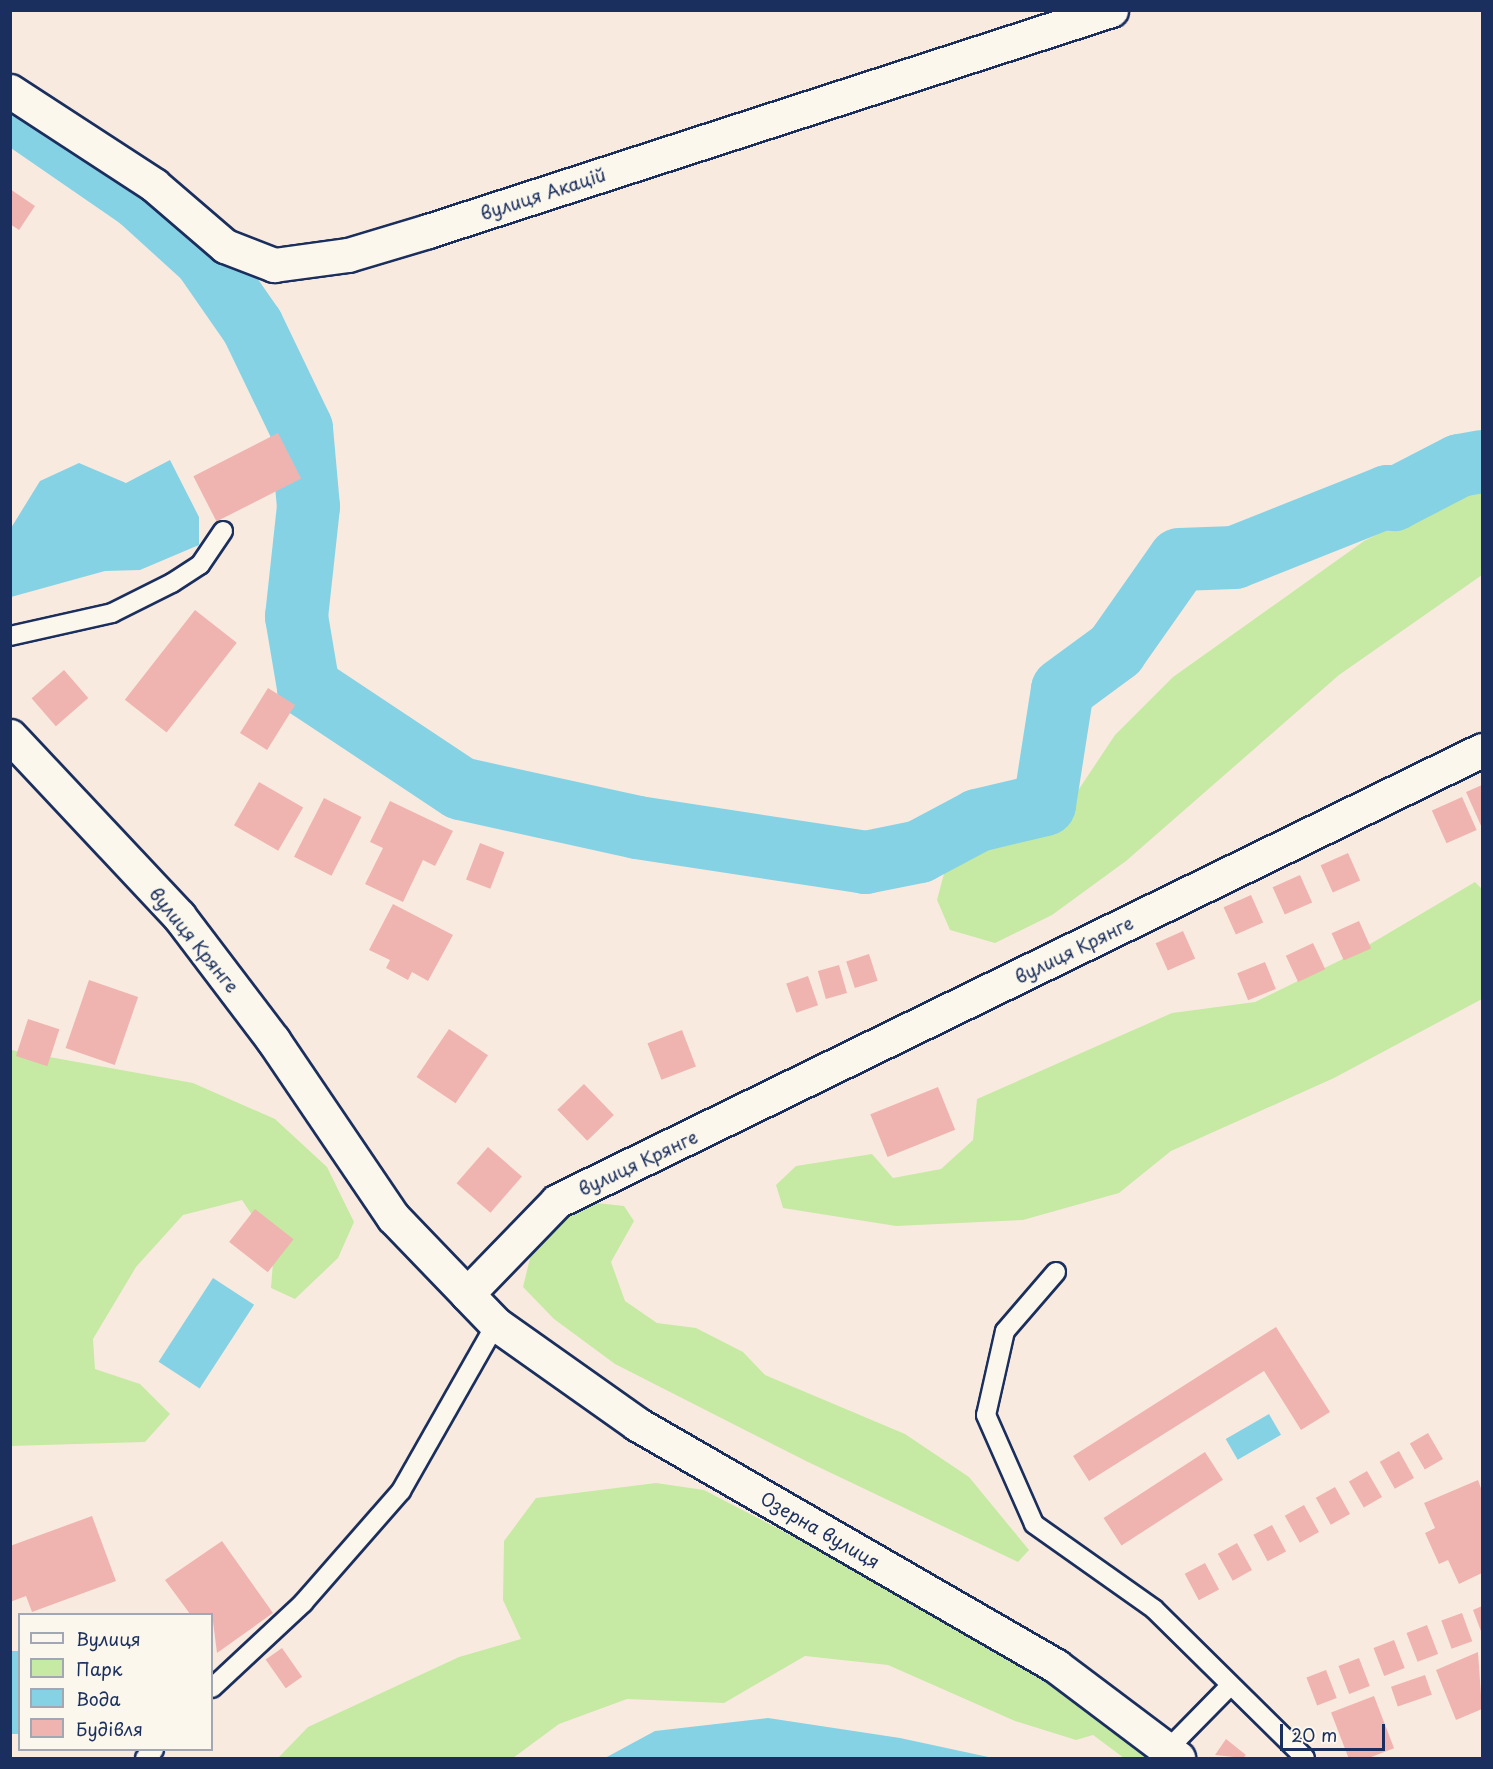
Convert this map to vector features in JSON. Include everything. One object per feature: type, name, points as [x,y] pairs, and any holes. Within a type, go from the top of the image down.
[{"type":"street","name":"вулиця Акацій","points":[[10,91],[154,185],[225,246],[274,265],[348,255],[428,231],[1111,10]]},
{"type":"street","name":"вулиця Крянге","points":[[10,736],[179,916],[273,1040],[393,1217],[467,1294],[557,1201],[1482,750]]},
{"type":"street","name":"Озерна вулиця","points":[[467,1294],[496,1324],[637,1424],[1056,1666],[1174,1753]]},
{"type":"lane","points":[[10,636],[112,613],[162,588],[200,565],[223,531]]},
{"type":"lane","points":[[1056,1272],[1005,1331],[986,1415],[1009,1473],[1034,1524],[1154,1609],[1229,1687],[1305,1758]]},
{"type":"lane","points":[[213,1687],[303,1604],[401,1491],[496,1324]]},
{"type":"lane","points":[[1174,1753],[1229,1687]]},
{"type":"green space","points":[[1482,482],[1482,575],[1339,675],[1126,861],[1052,915],[995,943],[950,930],[937,900],[946,866],[1007,841],[1075,795],[1115,735],[1173,677],[1364,541]]},
{"type":"green space","points":[[1475,882],[1482,889],[1482,999],[1334,1078],[1171,1151],[1119,1193],[1023,1220],[896,1226],[783,1208],[776,1185],[796,1166],[872,1154],[893,1178],[941,1169],[973,1140],[977,1099],[1172,1013],[1255,1002],[1355,953]]},
{"type":"green space","points":[[11,1050],[193,1083],[275,1119],[327,1167],[354,1222],[338,1258],[295,1299],[271,1288],[274,1248],[242,1200],[183,1215],[136,1267],[93,1339],[95,1369],[140,1384],[170,1414],[145,1442],[11,1446]]},
{"type":"green space","points":[[597,1203],[624,1206],[634,1221],[611,1262],[625,1301],[657,1323],[696,1328],[743,1352],[765,1375],[905,1434],[969,1477],[1029,1550],[1018,1562],[808,1462],[615,1364],[554,1319],[523,1287],[532,1250],[558,1219]]},
{"type":"green space","points":[[656,1483],[704,1490],[965,1626],[1156,1758],[1124,1758],[1093,1735],[1076,1740],[1015,1721],[888,1665],[805,1656],[724,1703],[627,1699],[559,1724],[513,1758],[278,1758],[308,1727],[459,1657],[521,1639],[503,1600],[504,1541],[536,1498]]},
{"type":"water","points":[[170,460],[199,517],[199,545],[140,570],[105,571],[11,597],[11,528],[40,481],[79,463],[126,483]]},
{"type":"water","points":[[213,1278],[254,1305],[200,1389],[159,1362]]},
{"type":"water","points":[[1269,1414],[1281,1435],[1238,1460],[1226,1439]]},
{"type":"water","points":[[10,1651],[18,1651],[18,1734],[10,1734]]},
{"type":"water","points":[[768,1718],[900,1738],[993,1758],[605,1758],[655,1731]]},
{"type":"building","points":[[10,189],[35,206],[19,230],[10,224]]},
{"type":"building","points":[[278,433],[301,478],[217,522],[193,476]]},
{"type":"building","points":[[195,610],[237,643],[167,732],[125,700]]},
{"type":"building","points":[[64,670],[88,698],[56,726],[32,698]]},
{"type":"building","points":[[268,688],[295,705],[267,750],[240,733]]},
{"type":"building","points":[[259,782],[303,808],[278,851],[234,825]]},
{"type":"building","points":[[1482,785],[1482,828],[1466,792]]},
{"type":"building","points":[[1462,797],[1477,830],[1446,843],[1432,810]]},
{"type":"building","points":[[324,798],[361,817],[331,876],[294,857]]},
{"type":"building","points":[[390,801],[453,831],[435,866],[423,860],[403,902],[365,884],[383,848],[370,842]]},
{"type":"building","points":[[480,843],[504,852],[490,889],[466,879]]},
{"type":"building","points":[[1348,853],[1360,880],[1333,893],[1321,865]]},
{"type":"building","points":[[1300,875],[1312,902],[1285,915],[1273,887]]},
{"type":"building","points":[[1251,895],[1263,922],[1236,935],[1224,907]]},
{"type":"building","points":[[393,904],[453,935],[428,981],[412,972],[408,980],[386,968],[390,960],[369,950]]},
{"type":"building","points":[[1359,921],[1371,948],[1344,961],[1332,933]]},
{"type":"building","points":[[1183,931],[1195,958],[1168,971],[1156,943]]},
{"type":"building","points":[[1313,943],[1325,969],[1298,982],[1286,956]]},
{"type":"building","points":[[869,954],[878,981],[855,988],[846,961]]},
{"type":"building","points":[[1265,962],[1276,989],[1248,1000],[1237,973]]},
{"type":"building","points":[[839,965],[847,993],[826,999],[818,971]]},
{"type":"building","points":[[808,976],[818,1005],[796,1013],[786,983]]},
{"type":"building","points":[[89,980],[138,997],[115,1065],[66,1048]]},
{"type":"building","points":[[28,1019],[59,1029],[47,1066],[16,1056]]},
{"type":"building","points":[[449,1029],[488,1055],[456,1103],[417,1077]]},
{"type":"building","points":[[682,1030],[696,1066],[661,1080],[647,1043]]},
{"type":"building","points":[[584,1084],[614,1115],[587,1141],[557,1110]]},
{"type":"building","points":[[938,1087],[955,1130],[888,1157],[870,1114]]},
{"type":"building","points":[[488,1147],[522,1177],[490,1213],[457,1183]]},
{"type":"building","points":[[255,1209],[294,1239],[268,1272],[229,1242]]},
{"type":"building","points":[[1276,1327],[1330,1412],[1301,1430],[1264,1371],[1089,1481],[1073,1456]]},
{"type":"building","points":[[1428,1433],[1443,1459],[1425,1469],[1410,1444]]},
{"type":"building","points":[[1399,1451],[1414,1478],[1395,1489],[1380,1462]]},
{"type":"building","points":[[1205,1452],[1223,1480],[1121,1546],[1104,1518]]},
{"type":"building","points":[[1367,1471],[1382,1497],[1364,1507],[1349,1482]]},
{"type":"building","points":[[1478,1480],[1482,1491],[1482,1573],[1459,1584],[1448,1560],[1439,1564],[1425,1533],[1435,1528],[1424,1503]]},
{"type":"building","points":[[1335,1487],[1350,1514],[1331,1525],[1316,1498]]},
{"type":"building","points":[[1304,1505],[1319,1532],[1300,1543],[1285,1516]]},
{"type":"building","points":[[92,1516],[116,1581],[32,1612],[26,1596],[10,1602],[10,1546]]},
{"type":"building","points":[[1272,1525],[1286,1551],[1268,1561],[1253,1535]]},
{"type":"building","points":[[222,1541],[273,1613],[217,1653],[213,1613],[189,1613],[165,1580]]},
{"type":"building","points":[[1237,1543],[1252,1570],[1233,1581],[1218,1554]]},
{"type":"building","points":[[1205,1563],[1219,1589],[1199,1600],[1185,1574]]},
{"type":"building","points":[[1482,1606],[1482,1634],[1473,1610]]},
{"type":"building","points":[[1462,1613],[1472,1641],[1452,1649],[1441,1621]]},
{"type":"building","points":[[1427,1625],[1438,1654],[1418,1662],[1406,1633]]},
{"type":"building","points":[[1394,1640],[1405,1668],[1384,1676],[1373,1648]]},
{"type":"building","points":[[282,1648],[302,1677],[286,1688],[266,1659]]},
{"type":"building","points":[[1478,1652],[1482,1709],[1456,1720],[1436,1670]]},
{"type":"building","points":[[1359,1658],[1370,1686],[1349,1694],[1338,1666]]},
{"type":"building","points":[[1326,1670],[1337,1698],[1317,1706],[1306,1678]]},
{"type":"building","points":[[1425,1675],[1432,1695],[1398,1707],[1391,1687]]},
{"type":"building","points":[[1374,1696],[1394,1748],[1369,1758],[1349,1758],[1331,1712]]},
{"type":"building","points":[[1226,1739],[1246,1755],[1243,1758],[1215,1755]]},
{"type":"waterway","points":[[10,109],[139,198],[204,257],[252,326],[301,428],[308,506],[296,616],[308,687],[460,788],[637,827],[865,862],[919,851],[977,820],[1044,804],[1062,689],[1115,650],[1179,559],[1234,557],[1387,496],[1393,499],[1459,465],[1482,461]]}]
